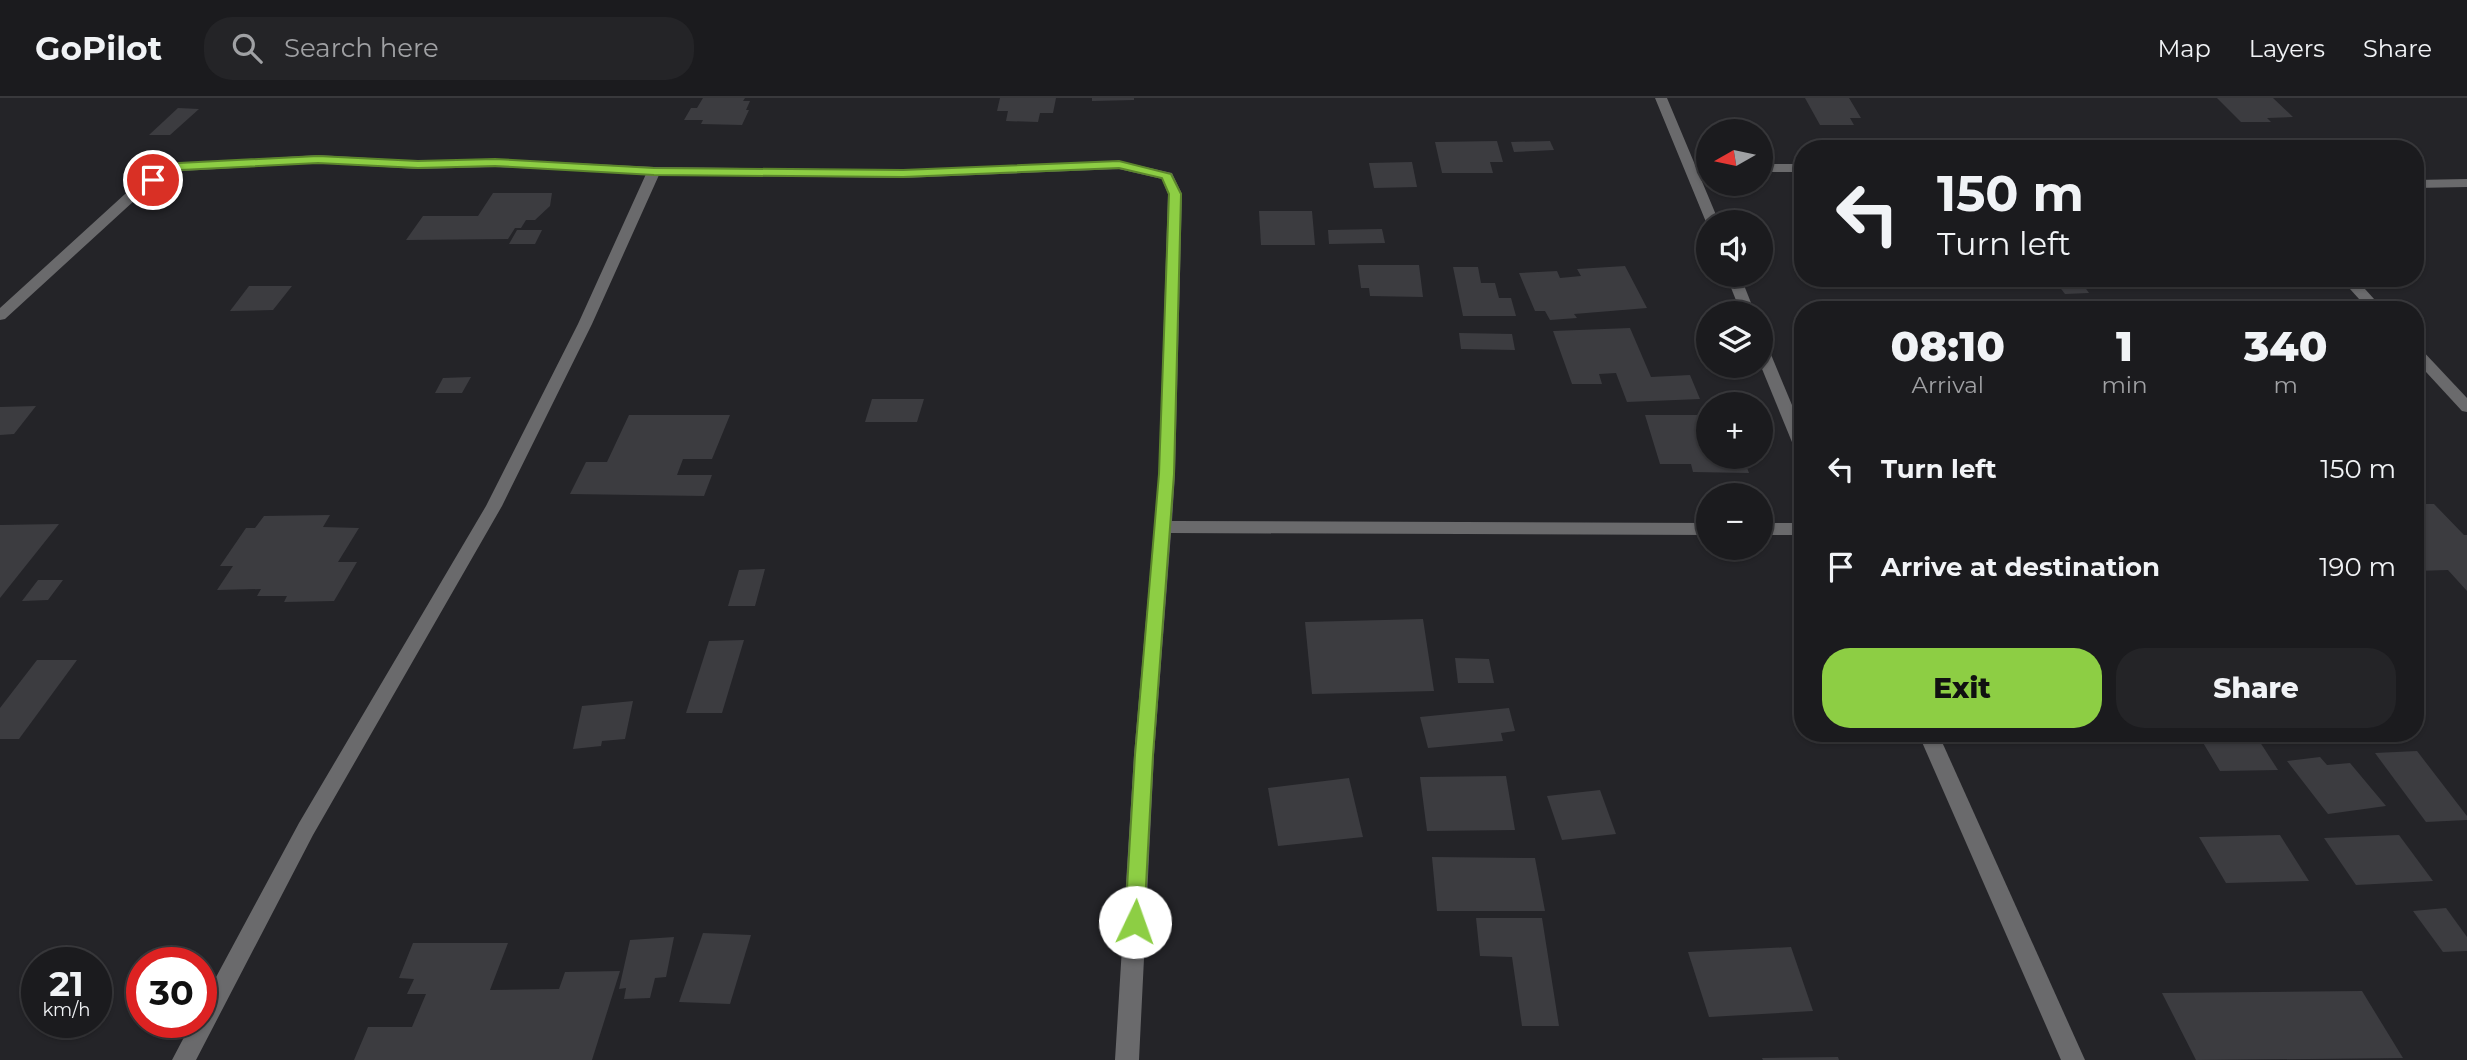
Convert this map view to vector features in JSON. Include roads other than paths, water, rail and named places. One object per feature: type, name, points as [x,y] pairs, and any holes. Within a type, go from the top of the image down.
[{"type":"street","points":[[1661,98],[1708,210]]},
{"type":"street","points":[[0,316],[130,197],[179,167],[318,159],[418,165],[495,163],[654,172],[903,174],[1119,165],[1167,176],[1175,194],[1163,527],[1144,755],[1127,1060]]},
{"type":"street","points":[[1773,168],[1794,168]]},
{"type":"street","points":[[184,1060],[306,829],[494,506],[585,324],[654,172]]},
{"type":"street","points":[[2424,184],[2467,183]]},
{"type":"street","points":[[2355,287],[2368,301]]},
{"type":"street","points":[[2424,361],[2467,407]]},
{"type":"street","points":[[1773,377],[1794,428]]},
{"type":"street","points":[[1163,527],[1696,529]]},
{"type":"street","points":[[1773,529],[1794,529]]},
{"type":"street","points":[[1932,742],[2073,1060]]}]
